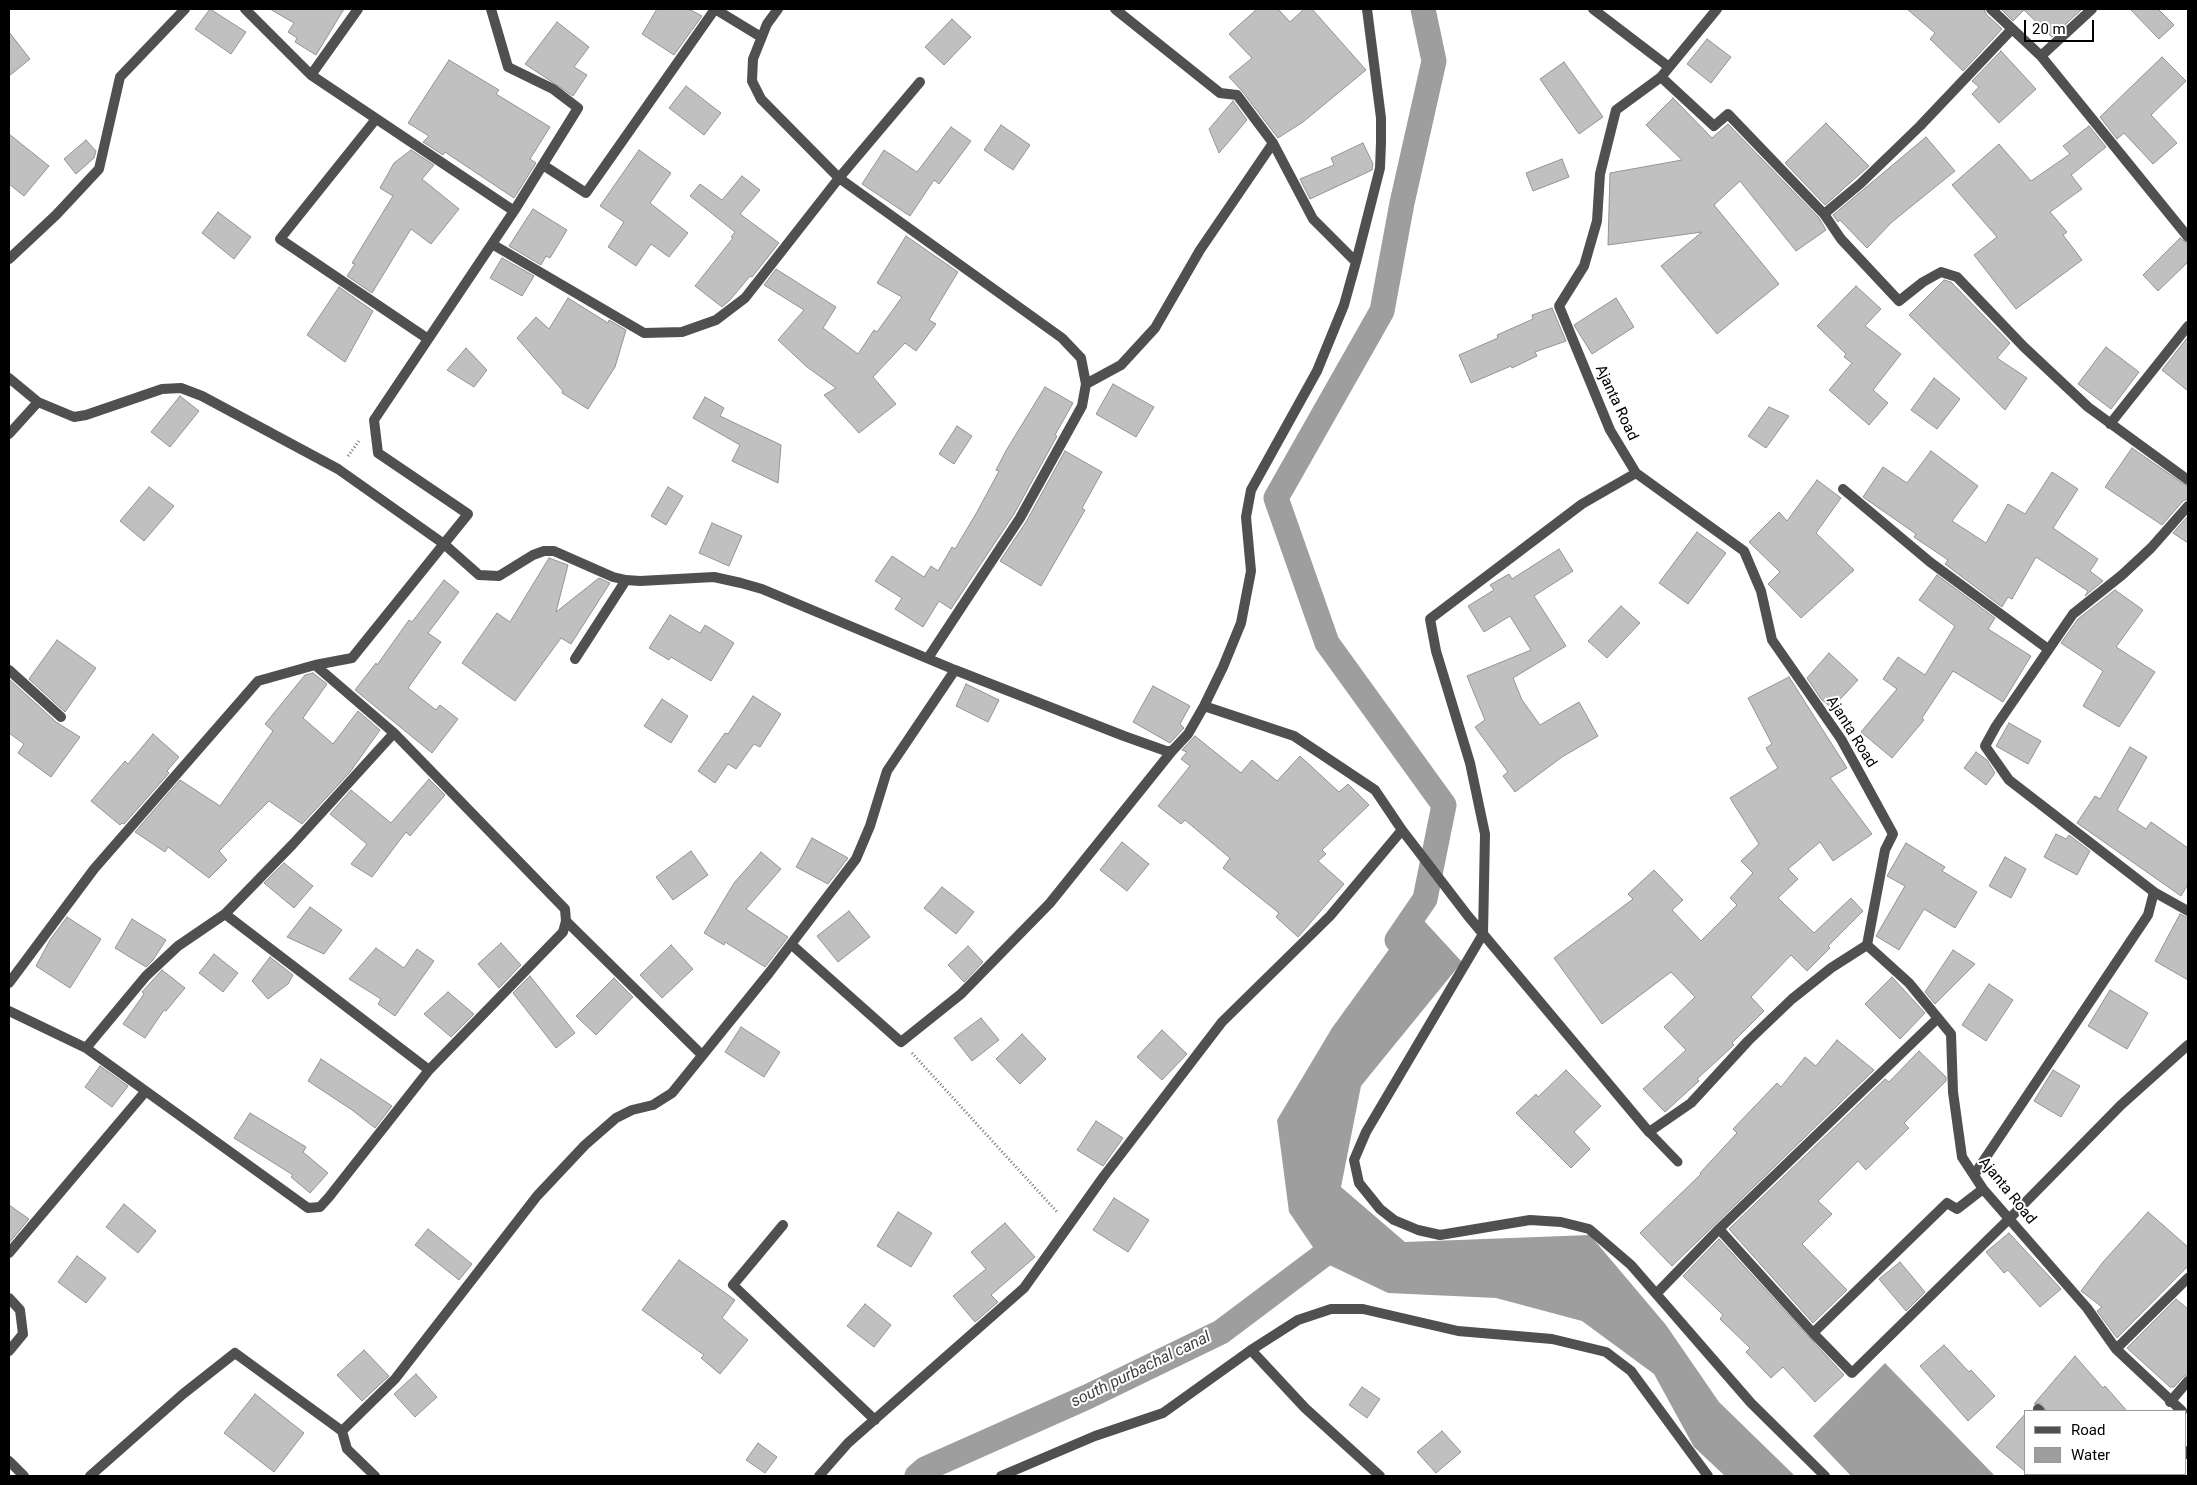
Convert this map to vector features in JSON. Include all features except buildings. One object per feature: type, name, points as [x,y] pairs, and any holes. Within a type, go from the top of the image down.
[{"type":"street","points":[[9,259],[99,169],[120,77],[185,9]]},
{"type":"street","points":[[245,9],[311,75],[514,211]]},
{"type":"street","points":[[311,75],[358,9]]},
{"type":"street","points":[[9,984],[94,870],[258,681],[315,665],[352,658],[468,514],[378,453],[374,420],[514,211],[578,108],[554,90],[508,67],[491,9]]},
{"type":"street","points":[[543,165],[586,193],[715,9],[762,37]]},
{"type":"street","points":[[778,9],[767,24],[753,59],[752,81],[761,99],[839,178],[1062,338],[1081,358],[1086,384],[1082,406],[1032,498],[928,658]]},
{"type":"street","points":[[1115,9],[1220,94],[1237,95],[1273,143],[1313,219],[1356,262]]},
{"type":"street","points":[[792,945],[901,1042],[961,994],[1050,903],[1172,751],[1188,734],[1223,666],[1241,622],[1249,591],[1251,572],[1246,517],[1251,490],[1317,371],[1344,305],[1380,168],[1381,118],[1367,9]]},
{"type":"street","points":[[1594,9],[1669,67]]},
{"type":"street","name":"Ajanta Road","points":[[1718,9],[1661,77],[1616,110],[1600,174],[1598,220],[1584,266],[1559,306],[1610,430],[1636,473],[1744,551],[1761,591],[1772,640],[1841,739],[1893,834],[1885,850],[1867,945],[1909,983],[1951,1034],[1953,1092],[1962,1157],[1983,1189],[2087,1308],[2116,1349],[2181,1410]]},
{"type":"street","points":[[1991,9],[2041,56],[2188,237]]},
{"type":"street","points":[[2041,56],[2092,9]]},
{"type":"street","points":[[1824,214],[1860,184],[1920,126],[2012,30]]},
{"type":"street","points":[[1661,77],[1714,126],[1728,114],[1824,214],[1841,239],[1899,301],[1923,282],[1942,272],[1958,277],[2024,347],[2088,407],[2188,480]]},
{"type":"street","points":[[492,244],[644,333],[682,332],[716,320],[744,298],[839,178],[920,82]]},
{"type":"street","points":[[376,119],[280,239],[428,339]]},
{"type":"street","points":[[1086,384],[1121,365],[1154,328],[1200,250],[1273,143]]},
{"type":"street","points":[[2110,424],[2188,326]]},
{"type":"street","points":[[9,378],[38,402],[74,417],[86,415],[162,389],[181,388],[210,400],[338,469],[444,544],[479,575],[499,576],[533,556],[554,551],[613,577],[626,580],[714,577],[741,583],[762,589],[955,670],[1124,736],[1166,751],[1172,751]]},
{"type":"street","points":[[9,434],[38,402]]},
{"type":"street","points":[[1636,473],[1582,504],[1430,619],[1436,651],[1470,763],[1485,834],[1483,934],[1366,1132],[1354,1160],[1359,1183],[1380,1209],[1394,1220],[1418,1230],[1440,1235],[1530,1220],[1561,1222],[1589,1229],[1631,1265],[1751,1403],[1825,1476]]},
{"type":"street","points":[[1843,489],[1930,562],[2048,649]]},
{"type":"street","points":[[2188,506],[2151,548],[2122,575],[2073,614],[1985,746],[2009,780],[2154,892],[2188,911]]},
{"type":"street","points":[[575,659],[626,580]]},
{"type":"street","points":[[9,1011],[86,1048],[301,1203],[314,1209],[320,1207],[329,1197],[429,1070],[564,932],[566,921],[565,909],[394,733],[315,665]]},
{"type":"street","points":[[9,670],[62,717]]},
{"type":"street","points":[[342,1431],[395,1379],[537,1196],[585,1144],[616,1118],[632,1110],[654,1105],[672,1092],[792,945],[856,859],[870,826],[887,771],[955,670]]},
{"type":"street","points":[[1204,706],[1294,736],[1375,790],[1402,830],[1468,916],[1649,1132],[1691,1102],[1748,1041],[1792,1000],[1831,968],[1867,945]]},
{"type":"street","points":[[86,1048],[146,976],[178,946],[225,914],[293,844],[394,733]]},
{"type":"street","points":[[818,1476],[848,1443],[1024,1288],[1069,1225],[1222,1022],[1330,916],[1402,830]]},
{"type":"street","points":[[1974,1175],[2148,915],[2154,892]]},
{"type":"street","points":[[225,914],[429,1070]]},
{"type":"street","points":[[566,921],[702,1055]]},
{"type":"street","points":[[1656,1294],[1719,1229],[1938,1018]]},
{"type":"street","points":[[1719,1229],[1812,1333],[1852,1373],[2009,1219],[2121,1105],[2188,1045]]},
{"type":"street","points":[[9,1254],[145,1092]]},
{"type":"street","points":[[1812,1333],[1947,1204],[1958,1209],[1983,1189]]},
{"type":"street","points":[[784,1224],[733,1286],[875,1420]]},
{"type":"street","points":[[2116,1349],[2188,1278]]},
{"type":"street","points":[[9,1298],[20,1310],[23,1334],[9,1351]]},
{"type":"street","points":[[1002,1476],[1096,1436],[1163,1413],[1251,1350],[1298,1320],[1331,1309],[1363,1309],[1458,1331],[1552,1339],[1606,1352],[1631,1371],[1708,1476]]},
{"type":"street","points":[[1251,1350],[1304,1408],[1380,1476]]},
{"type":"street","points":[[90,1476],[183,1394],[235,1353],[342,1431],[346,1449],[375,1476]]},
{"type":"street","points":[[2170,1402],[2188,1380]]},
{"type":"street","points":[[9,1461],[24,1476]]},
{"type":"lane","points":[[1649,1132],[1678,1162]]},
{"type":"path","points":[[338,469],[374,420]]},
{"type":"path","points":[[901,1042],[1069,1225]]},
{"type":"water","points":[[1416,912],[1462,962],[1361,1086],[1341,1187],[1405,1242],[1590,1235],[1666,1325],[1719,1402],[1795,1476],[1725,1476],[1694,1447],[1654,1374],[1582,1321],[1496,1298],[1388,1293],[1323,1262],[1289,1212],[1277,1120],[1332,1028]]},
{"type":"water","points":[[1885,1363],[1995,1476],[1851,1476],[1813,1436]]},
{"type":"waterway","points":[[1397,940],[1425,899],[1444,805],[1327,643],[1276,498],[1382,311],[1402,203],[1434,61],[1423,9]]},
{"type":"waterway","name":"south purbachal canal","points":[[917,1476],[925,1469],[1087,1397],[1221,1332],[1346,1238]]}]
